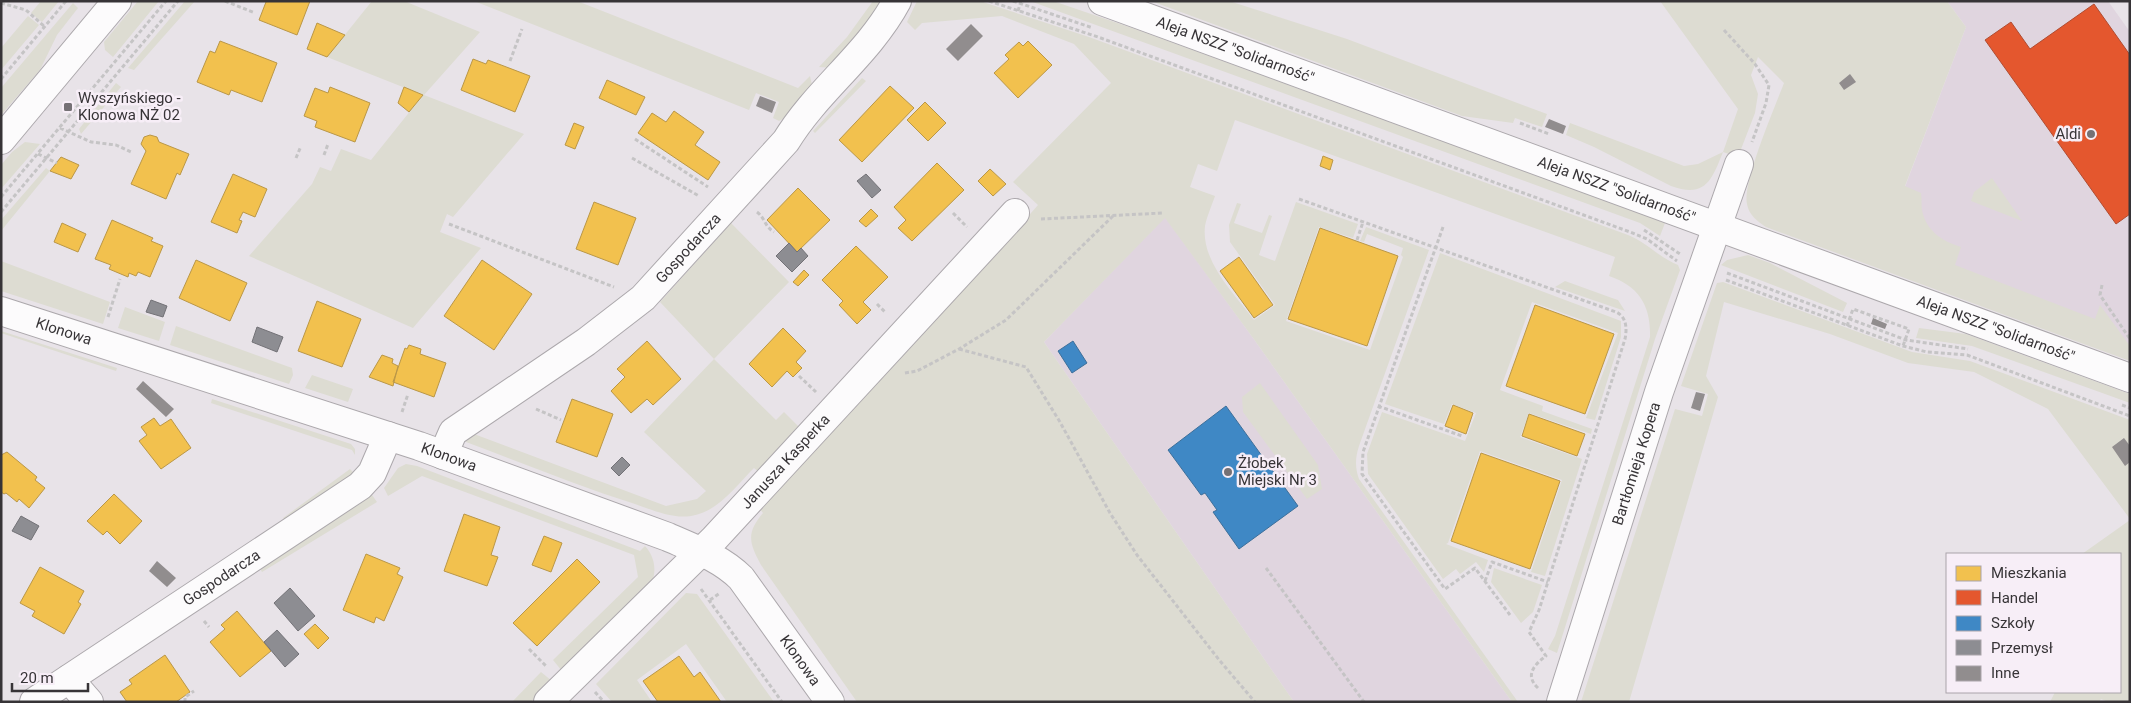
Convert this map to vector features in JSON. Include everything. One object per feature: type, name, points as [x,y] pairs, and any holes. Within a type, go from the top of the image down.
[{"type":"street","points":[[1,140],[117,1]]},
{"type":"street","name":"Gospodarcza","points":[[443,454],[453,432],[586,342],[643,298],[786,141],[800,118],[871,41],[897,1]]},
{"type":"street","name":"Aleja NSZZ \"Solidarność\"","points":[[1102,1],[2130,378]]},
{"type":"street","name":"Bartłomieja Kopera","points":[[1551,695],[1739,164]]},
{"type":"street","name":"Janusza Kasperka","points":[[548,702],[700,551],[863,379],[1012,217]]},
{"type":"street","name":"Klonowa","points":[[1,311],[395,425],[443,454],[668,537],[700,551],[732,569],[741,578],[830,702]]},
{"type":"street","name":"Gospodarcza","points":[[34,702],[360,486],[372,473],[395,425]]},
{"type":"street","points":[[69,679],[89,702]]},
{"type":"path","points":[[1,79],[66,1]]},
{"type":"path","points":[[1,197],[166,1]]},
{"type":"path","points":[[1,212],[178,1]]},
{"type":"path","points":[[225,1],[255,13]]},
{"type":"path","points":[[989,1],[1098,37],[1630,232],[1647,240],[1679,262],[1683,270],[1701,270],[1798,298],[1849,320],[1906,340],[1977,352]]},
{"type":"path","points":[[1013,1],[1021,2],[1102,31]]},
{"type":"path","points":[[1018,11],[1021,2]]},
{"type":"path","points":[[1,3],[26,10],[45,27]]},
{"type":"path","points":[[510,61],[522,29]]},
{"type":"path","points":[[1724,30],[1755,64],[1769,85],[1766,103],[1748,151],[1739,164]]},
{"type":"path","points":[[1520,123],[1554,136]]},
{"type":"path","points":[[60,128],[91,142],[116,145],[131,152]]},
{"type":"path","points":[[635,139],[727,206]]},
{"type":"path","points":[[324,154],[328,144]]},
{"type":"path","points":[[296,158],[301,146]]},
{"type":"path","points":[[38,154],[57,163]]},
{"type":"path","points":[[632,158],[727,206]]},
{"type":"path","points":[[1299,199],[1622,315],[1626,332],[1625,339],[1537,616],[1529,632],[1546,656],[1536,664],[1531,672],[1533,683],[1551,695]]},
{"type":"path","points":[[1012,217],[1163,214]]},
{"type":"path","points":[[863,379],[917,371],[960,349],[1006,320],[1113,216]]},
{"type":"path","points":[[1357,240],[1363,222]]},
{"type":"path","points":[[449,224],[643,298]]},
{"type":"path","points":[[1442,227],[1378,406],[1361,459],[1362,474],[1445,589],[1475,568],[1510,615]]},
{"type":"path","points":[[1640,228],[1714,281],[1717,278],[1721,278],[1904,346],[1927,352],[1967,356],[2130,416]]},
{"type":"path","points":[[107,319],[120,278]]},
{"type":"path","points":[[2102,285],[2100,295],[2130,339]]},
{"type":"path","points":[[1847,326],[1853,309],[1910,329],[1904,346]]},
{"type":"path","points":[[960,349],[1026,367],[1060,422],[1110,513],[1137,555],[1207,646],[1255,702]]},
{"type":"path","points":[[395,425],[408,394]]},
{"type":"path","points":[[2121,404],[2130,408]]},
{"type":"path","points":[[1378,406],[1462,436]]},
{"type":"path","points":[[1485,581],[1492,562],[1548,582]]},
{"type":"path","points":[[1266,568],[1364,702]]},
{"type":"path","points":[[694,589],[702,589],[782,702]]},
{"type":"path","points":[[185,702],[185,696],[194,691]]},
{"type":"shaded area","points":[[41,1],[59,1],[42,22],[31,13]]},
{"type":"shaded area","points":[[138,1],[159,1],[113,57],[105,50],[104,42]]},
{"type":"shaded area","points":[[185,1],[195,1],[134,70],[128,68]]},
{"type":"shaded area","points":[[372,1],[404,1],[480,32],[424,95],[524,134],[453,217],[447,214],[440,232],[481,248],[413,328],[249,256],[312,184],[320,167],[331,171],[341,149],[371,160],[423,95],[327,57]]},
{"type":"shaded area","points":[[474,1],[577,1],[798,88],[810,76],[812,85],[785,118],[779,121],[773,118],[779,102],[756,93],[749,110]]},
{"type":"shaded area","points":[[873,1],[885,1],[832,68],[819,67],[847,37]]},
{"type":"shaded area","points":[[917,1],[980,1],[1089,37],[1628,235],[1678,265],[1680,270],[1655,339],[1557,653],[1548,649],[1555,636],[1650,337],[1648,316],[1641,299],[1628,285],[1609,276],[1615,257],[1235,120],[1217,171],[1198,164],[1190,187],[1215,196],[1205,226],[1208,252],[1220,276],[1254,320],[1275,305],[1230,242],[1229,225],[1237,203],[1241,204],[1234,223],[1262,233],[1269,215],[1272,216],[1259,255],[1275,261],[1296,202],[1358,224],[1353,238],[1319,227],[1286,321],[1370,350],[1403,257],[1401,255],[1403,248],[1367,234],[1364,242],[1360,241],[1366,227],[1429,250],[1359,446],[1356,459],[1357,471],[1359,479],[1518,702],[1512,702],[1253,338],[1165,218],[1044,342],[1294,702],[857,702],[761,565],[751,538],[754,526],[763,513],[759,508],[797,469],[1038,205],[1013,182],[1111,83],[1074,44],[1002,16],[922,23],[915,30],[907,22]]},
{"type":"shaded area","points":[[1030,1],[1053,1],[1138,30],[1665,223],[1660,236],[1640,223]]},
{"type":"shaded area","points":[[1151,1],[1229,1],[1347,39],[1547,114],[1542,127],[1515,118],[1513,123],[1462,116]]},
{"type":"shaded area","points":[[1660,1],[1947,1],[1966,27],[1905,186],[1921,193],[1924,217],[1931,229],[1947,242],[1961,247],[1955,265],[2095,319],[2100,305],[2130,346],[2130,361],[1766,227],[1750,211],[1747,204],[1747,194],[1754,163],[1784,83],[1758,57],[1751,75],[1758,94],[1755,113],[1738,157],[1723,152],[1738,109]]},
{"type":"shaded area","points":[[1947,1],[2108,1],[2130,32],[2130,349],[1879,255],[1966,27]]},
{"type":"shaded area","points":[[73,3],[78,8],[57,35],[40,70],[1,115],[1,88]]},
{"type":"shaded area","points":[[28,16],[39,25],[1,70],[1,48]]},
{"type":"shaded area","points":[[862,78],[866,81],[815,133],[813,131]]},
{"type":"shaded area","points":[[116,83],[121,87],[81,134],[79,129]]},
{"type":"shaded area","points":[[1570,123],[1684,166],[1698,164],[1723,152],[1711,178],[1700,188],[1692,190],[1671,186],[1566,135]]},
{"type":"shaded area","points":[[25,142],[40,144],[1,189],[1,165],[12,152]]},
{"type":"shaded area","points":[[46,168],[50,171],[1,231],[1,220]]},
{"type":"shaded area","points":[[1992,178],[2022,221],[1971,201],[1974,192]]},
{"type":"shaded area","points":[[1165,217],[1512,702],[1294,702],[1044,342]]},
{"type":"shaded area","points":[[731,223],[789,282],[714,359],[660,302]]},
{"type":"shaded area","points":[[1440,253],[1621,321],[1621,337],[1595,420],[1586,418],[1618,333],[1532,302],[1500,390],[1543,406],[1542,411],[1592,429],[1591,434],[1529,413],[1520,437],[1582,459],[1545,576],[1531,572],[1562,480],[1480,451],[1448,543],[1446,544],[1488,560],[1484,572],[1476,562],[1460,574],[1456,569],[1443,579],[1368,474],[1367,454],[1382,412],[1465,441],[1476,413],[1452,404],[1444,424],[1385,404]]},
{"type":"shaded area","points":[[1748,255],[1770,263],[1847,303],[1843,312],[1721,265],[1727,260]]},
{"type":"shaded area","points":[[1,261],[110,302],[103,324],[1,291]]},
{"type":"shaded area","points":[[1565,281],[1618,300],[1625,311],[1555,287]]},
{"type":"shaded area","points":[[1723,282],[1912,352],[1970,361],[2130,420],[2130,519],[2048,409],[1974,372],[1908,363],[1830,334],[1724,302],[1706,376],[1718,397],[1629,702],[1581,702],[1675,409],[1702,416],[1708,394],[1681,386],[1717,283]]},
{"type":"shaded area","points":[[125,307],[165,322],[159,341],[118,328]]},
{"type":"shaded area","points":[[176,326],[292,368],[293,375],[289,384],[170,345]]},
{"type":"shaded area","points":[[1919,328],[1966,334],[2130,394],[2130,403],[1972,346],[1916,338]]},
{"type":"shaded area","points":[[1,331],[117,368],[116,371],[1,333]]},
{"type":"shaded area","points":[[714,359],[776,420],[784,412],[801,429],[760,473],[754,468],[718,504],[701,514],[684,517],[655,511],[571,482],[466,442],[466,436],[474,434],[666,506],[697,499],[706,491],[644,432]]},
{"type":"shaded area","points":[[312,375],[353,389],[348,402],[305,388]]},
{"type":"shaded area","points":[[1260,383],[1318,465],[1322,489],[1307,499],[1243,412],[1242,397]]},
{"type":"shaded area","points":[[212,399],[351,444],[355,449],[355,455],[352,450],[211,403]]},
{"type":"shaded area","points":[[406,464],[417,466],[640,551],[645,546],[651,554],[654,563],[652,582],[562,671],[553,660],[638,577],[634,555],[422,476],[388,496],[384,488],[398,468]]},
{"type":"shaded area","points":[[350,469],[356,475],[288,523],[283,518]]},
{"type":"shaded area","points":[[370,492],[377,502],[262,572],[258,565]]},
{"type":"shaded area","points":[[2130,520],[2130,702],[2108,702],[2101,699],[2099,702],[2050,702],[2054,693],[2121,693],[2121,553],[2083,553]]},
{"type":"shaded area","points":[[1494,568],[1542,585],[1533,612],[1521,623],[1491,582]]},
{"type":"shaded area","points":[[686,593],[697,594],[774,702],[727,702],[686,644],[637,680],[652,702],[612,702],[596,684]]},
{"type":"shaded area","points":[[541,672],[552,681],[531,702],[512,702]]},
{"type":"building: Mieszkania","points":[[265,1],[310,1],[297,35],[259,20]]},
{"type":"building: Mieszkania","points":[[317,23],[345,35],[327,57],[307,49]]},
{"type":"building: Mieszkania","points":[[220,41],[277,63],[262,102],[231,90],[229,95],[197,82],[210,51],[215,53]]},
{"type":"building: Mieszkania","points":[[1028,41],[1052,65],[1018,98],[994,73],[1009,59],[1005,55],[1019,42],[1023,46]]},
{"type":"building: Mieszkania","points":[[473,59],[486,64],[488,60],[530,76],[515,112],[461,90]]},
{"type":"building: Mieszkania","points":[[607,80],[645,97],[636,115],[599,98]]},
{"type":"building: Mieszkania","points":[[890,86],[914,108],[862,162],[839,140]]},
{"type":"building: Mieszkania","points":[[330,87],[370,103],[355,142],[315,127],[317,121],[304,116],[315,88],[328,93]]},
{"type":"building: Mieszkania","points":[[404,87],[423,95],[409,112],[398,103]]},
{"type":"building: Mieszkania","points":[[925,102],[946,123],[928,141],[907,120]]},
{"type":"building: Mieszkania","points":[[674,111],[704,132],[695,145],[720,162],[708,180],[638,133],[652,113],[666,122]]},
{"type":"building: Mieszkania","points":[[574,123],[584,127],[575,149],[565,145]]},
{"type":"building: Mieszkania","points":[[150,135],[157,137],[159,142],[189,154],[180,175],[177,173],[166,199],[131,184],[146,151],[141,144],[144,137]]},
{"type":"building: Mieszkania","points":[[1323,156],[1333,160],[1330,170],[1320,166]]},
{"type":"building: Mieszkania","points":[[61,157],[79,165],[71,179],[50,171]]},
{"type":"building: Mieszkania","points":[[937,163],[964,190],[912,241],[898,228],[906,220],[894,207]]},
{"type":"building: Mieszkania","points":[[990,169],[1006,184],[993,196],[978,181]]},
{"type":"building: Mieszkania","points":[[233,174],[267,189],[255,217],[243,212],[239,220],[242,221],[237,233],[211,222]]},
{"type":"building: Mieszkania","points":[[798,188],[830,220],[797,252],[767,220]]},
{"type":"building: Mieszkania","points":[[594,202],[636,218],[618,265],[576,249]]},
{"type":"building: Mieszkania","points":[[871,209],[878,216],[866,227],[859,221]]},
{"type":"building: Mieszkania","points":[[112,220],[153,238],[151,241],[163,246],[150,277],[138,272],[136,276],[129,273],[128,277],[109,269],[111,265],[95,259]]},
{"type":"building: Mieszkania","points":[[62,223],[86,234],[78,252],[54,242]]},
{"type":"building: Mieszkania","points":[[1320,228],[1398,256],[1367,346],[1288,319]]},
{"type":"building: Mieszkania","points":[[856,246],[888,277],[863,302],[871,310],[857,324],[839,305],[843,301],[822,280]]},
{"type":"building: Mieszkania","points":[[1239,257],[1273,305],[1254,318],[1220,271]]},
{"type":"building: Mieszkania","points":[[196,260],[247,283],[230,321],[179,298]]},
{"type":"building: Mieszkania","points":[[482,260],[532,294],[494,350],[444,316]]},
{"type":"building: Mieszkania","points":[[804,270],[809,275],[798,286],[793,282]]},
{"type":"building: Mieszkania","points":[[317,301],[361,319],[342,367],[298,351]]},
{"type":"building: Mieszkania","points":[[1535,305],[1614,334],[1585,414],[1506,386]]},
{"type":"building: Mieszkania","points":[[783,328],[806,351],[796,362],[802,368],[793,377],[787,371],[772,387],[749,364]]},
{"type":"building: Mieszkania","points":[[647,341],[681,379],[653,405],[647,399],[631,413],[611,391],[625,377],[617,369]]},
{"type":"building: Mieszkania","points":[[409,345],[421,349],[420,354],[446,363],[434,397],[393,382],[405,348],[407,349]]},
{"type":"building: Mieszkania","points":[[382,355],[393,359],[392,363],[398,366],[393,386],[369,377]]},
{"type":"building: Mieszkania","points":[[572,399],[613,414],[597,457],[556,442]]},
{"type":"building: Mieszkania","points":[[1453,405],[1473,413],[1466,434],[1445,426]]},
{"type":"building: Mieszkania","points":[[1529,414],[1585,434],[1577,456],[1522,436]]},
{"type":"building: Mieszkania","points":[[154,418],[160,426],[171,419],[191,448],[161,469],[139,441],[147,435],[141,427]]},
{"type":"building: Mieszkania","points":[[7,452],[37,477],[35,480],[45,488],[29,508],[19,499],[17,502],[6,493],[1,492],[1,455]]},
{"type":"building: Mieszkania","points":[[1481,453],[1560,481],[1530,569],[1451,541]]},
{"type":"building: Mieszkania","points":[[114,494],[142,521],[120,544],[107,531],[103,535],[87,521]]},
{"type":"building: Mieszkania","points":[[464,514],[500,527],[491,555],[498,557],[487,586],[444,571]]},
{"type":"building: Mieszkania","points":[[544,536],[562,543],[551,572],[532,565]]},
{"type":"building: Mieszkania","points":[[366,554],[400,568],[397,574],[403,577],[384,621],[376,617],[374,623],[343,610]]},
{"type":"building: Mieszkania","points":[[577,559],[600,582],[537,646],[513,623]]},
{"type":"building: Mieszkania","points":[[40,567],[84,591],[78,602],[81,604],[64,634],[32,616],[35,611],[20,603]]},
{"type":"building: Mieszkania","points":[[237,611],[271,651],[240,677],[210,642],[225,629],[221,625]]},
{"type":"building: Mieszkania","points":[[315,624],[329,638],[318,649],[304,634]]},
{"type":"building: Mieszkania","points":[[165,655],[190,692],[176,702],[127,702],[120,692],[132,684],[129,680]]},
{"type":"building: Mieszkania","points":[[679,656],[694,677],[700,672],[721,702],[658,702],[643,681]]},
{"type":"building: Handel","name":"Aldi","points":[[2094,4],[2130,55],[2130,214],[2116,224],[1985,40],[2011,22],[2030,49]]},
{"type":"building: Szkoły","points":[[1073,341],[1087,363],[1072,373],[1058,351]]},
{"type":"building: Szkoły","name":"Żłobek Miejski Nr 3","points":[[1226,406],[1298,506],[1239,549],[1213,512],[1217,510],[1205,493],[1201,495],[1168,450]]},
{"type":"building: Przemysł","points":[[866,174],[881,190],[872,198],[857,181]]},
{"type":"building: Przemysł","points":[[789,243],[797,252],[801,248],[808,256],[792,272],[776,256]]},
{"type":"building: Przemysł","points":[[151,300],[167,306],[163,317],[146,312]]},
{"type":"building: Przemysł","points":[[257,327],[283,337],[277,352],[252,342]]},
{"type":"building: Przemysł","points":[[622,457],[630,465],[619,476],[611,468]]},
{"type":"building: Przemysł","points":[[21,516],[39,526],[31,540],[12,531]]},
{"type":"building: Przemysł","points":[[290,588],[315,616],[298,631],[274,603]]},
{"type":"building: Przemysł","points":[[277,630],[299,654],[285,667],[264,642]]},
{"type":"building: Inne","points":[[971,24],[983,36],[958,61],[946,49]]},
{"type":"building: Inne","points":[[1850,74],[1856,82],[1844,90],[1839,83]]},
{"type":"building: Inne","points":[[760,96],[776,102],[772,113],[756,106]]},
{"type":"building: Inne","points":[[1549,119],[1566,126],[1563,134],[1545,127]]},
{"type":"building: Inne","points":[[1873,318],[1887,324],[1885,329],[1871,324]]},
{"type":"building: Inne","points":[[143,381],[174,409],[166,417],[136,389]]},
{"type":"building: Inne","points":[[1696,392],[1705,394],[1700,411],[1691,408]]},
{"type":"building: Inne","points":[[2124,438],[2130,446],[2130,462],[2125,466],[2112,447]]},
{"type":"building: Inne","points":[[157,561],[176,578],[167,587],[149,571]]},
{"type":"place","name":"Wyszyńskiego - Klonowa NŻ 02","points":[[68,107]]},
{"type":"place","name":"Aldi","points":[[2091,134]]},
{"type":"place","name":"Żłobek Miejski Nr 3","points":[[1228,472]]}]
